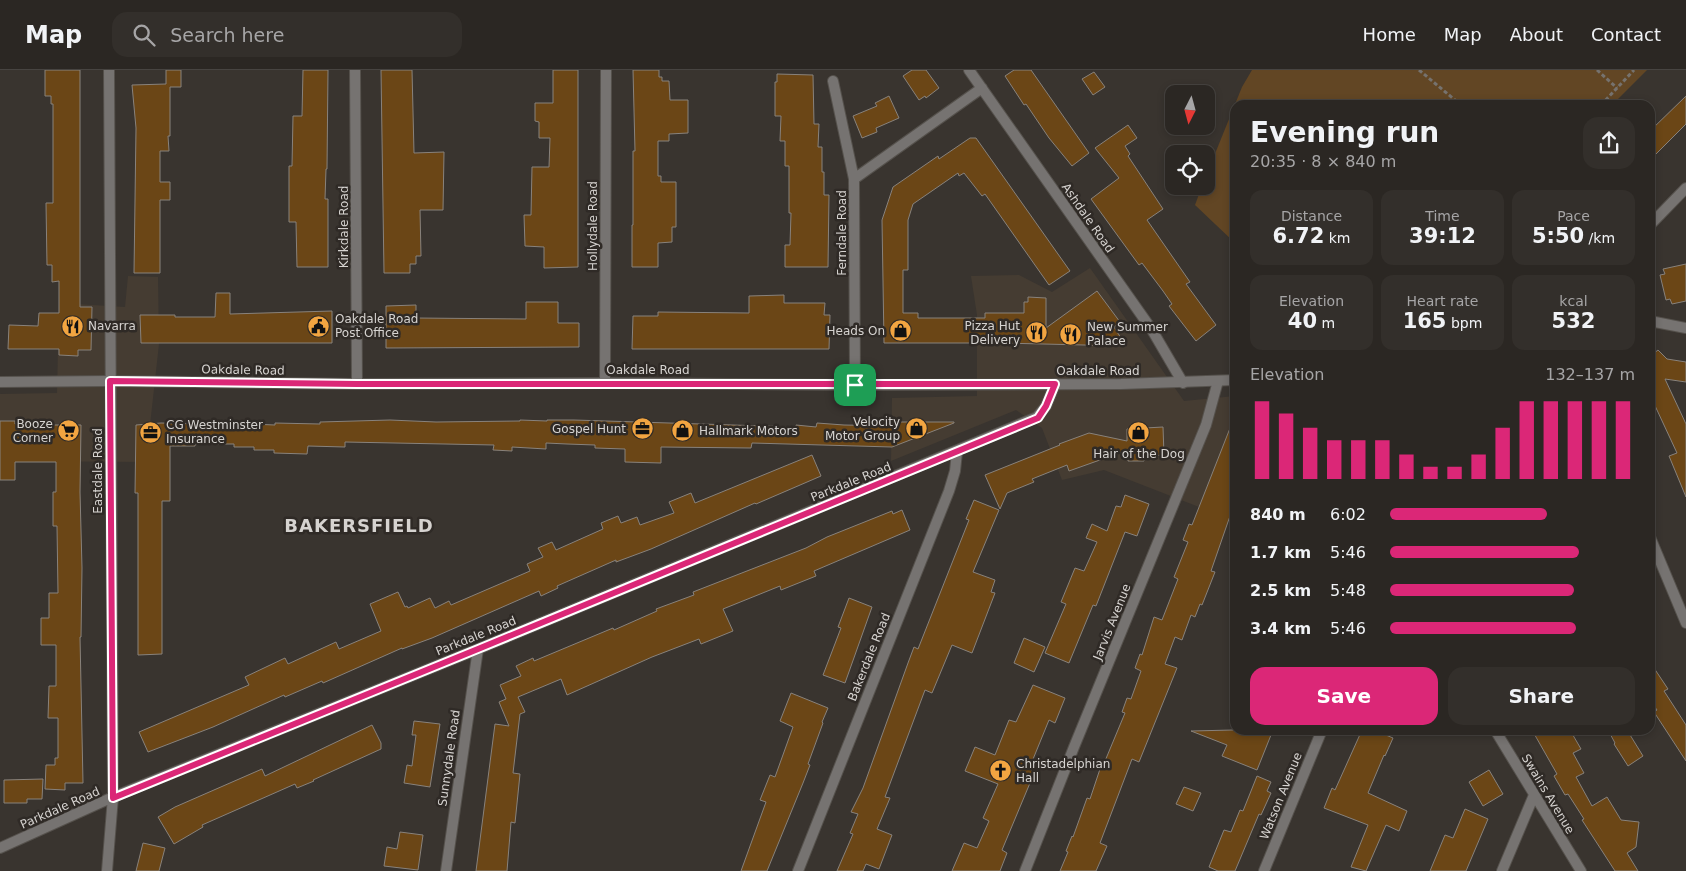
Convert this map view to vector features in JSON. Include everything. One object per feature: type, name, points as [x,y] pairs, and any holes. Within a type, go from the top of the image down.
[{"type":"street","name":"Eastdale Road","points":[[108,871],[113,798],[109,70]]},
{"type":"street","name":"Kirkdale Road","points":[[356,70],[357,384]]},
{"type":"street","name":"Hollydale Road","points":[[605,383],[606,70]]},
{"type":"street","name":"Ashdale Road","points":[[969,70],[1152,330],[1183,383]]},
{"type":"street","points":[[833,81],[854,179]]},
{"type":"street","name":"Ferndale Road","points":[[855,385],[854,179],[982,88]]},
{"type":"street","points":[[1655,220],[1686,188]]},
{"type":"street","points":[[1655,322],[1686,328]]},
{"type":"street","name":"Oakdale Road","points":[[0,382],[855,385],[1183,383],[1230,380]]},
{"type":"street","name":"Jarvis Avenue","points":[[1025,871],[1206,425],[1218,381]]},
{"type":"street","name":"Parkdale Road","points":[[0,848],[113,798],[1038,418],[1046,406],[1055,384]]},
{"type":"street","name":"Bakerdale Road","points":[[798,871],[948,492],[955,471],[956,452]]},
{"type":"street","points":[[1655,549],[1686,623]]},
{"type":"street","name":"Sunnydale Road","points":[[446,871],[478,649]]},
{"type":"street","name":"Watson Avenue","points":[[1264,871],[1320,735]]},
{"type":"street","name":"Swains Avenue","points":[[1498,735],[1581,871]]},
{"type":"street","points":[[1502,871],[1534,795]]},
{"type":"path","points":[[1420,70],[1455,100]]},
{"type":"path","points":[[1597,70],[1617,88]]},
{"type":"path","points":[[1606,100],[1634,70]]},
{"type":"shaded area","points":[[1252,70],[1647,70],[1617,100],[1237,100]]},
{"type":"shaded area","points":[[1230,117],[1230,238],[1195,205],[1199,195],[1215,195],[1215,154]]},
{"type":"shaded area","points":[[1090,268],[1184,401],[1230,396],[1230,519],[1104,470],[1062,480],[1042,428],[1016,410],[891,461],[892,398],[977,396],[977,315],[971,276],[1019,275],[1052,292]]},
{"type":"shaded area","points":[[128,276],[158,277],[159,344],[150,425],[150,462],[0,461],[0,394],[57,393],[59,303],[125,307]]},
{"type":"building","points":[[45,70],[80,70],[80,307],[92,307],[91,350],[78,350],[78,356],[59,355],[59,349],[8,349],[9,325],[38,326],[39,313],[59,313],[59,281],[52,282],[52,265],[47,265],[46,203],[53,203],[53,104],[51,104],[51,96],[45,96]]},
{"type":"building","points":[[166,70],[181,70],[181,87],[170,87],[169,151],[160,151],[160,182],[170,182],[170,200],[160,200],[160,273],[134,273],[136,128],[132,85],[166,84]]},
{"type":"building","points":[[303,70],[328,70],[325,199],[328,199],[328,267],[297,267],[296,222],[289,222],[289,166],[292,166],[293,116],[302,116]]},
{"type":"building","points":[[381,70],[412,70],[414,153],[444,152],[443,210],[420,210],[421,256],[416,256],[416,264],[410,264],[410,273],[384,273]]},
{"type":"building","points":[[553,70],[578,70],[578,267],[544,268],[544,247],[525,246],[524,215],[531,215],[532,167],[549,167],[550,138],[539,138],[539,122],[535,121],[535,103],[553,103]]},
{"type":"building","points":[[633,70],[659,70],[659,77],[662,77],[662,81],[669,81],[670,100],[688,100],[688,133],[669,134],[669,141],[658,141],[658,176],[661,176],[661,182],[676,182],[676,227],[672,227],[672,242],[658,243],[658,267],[632,267],[633,151],[635,151]]},
{"type":"building","points":[[912,70],[926,70],[939,88],[926,98],[925,96],[919,100],[903,76]]},
{"type":"building","points":[[1014,70],[1031,70],[1089,153],[1072,166],[1049,138],[1026,104],[1024,105],[1005,76]]},
{"type":"building","points":[[1094,72],[1105,87],[1093,95],[1082,79]]},
{"type":"building","points":[[777,74],[813,75],[814,124],[819,124],[818,147],[822,147],[824,195],[829,195],[828,267],[785,267],[785,245],[790,245],[791,213],[789,213],[789,166],[785,166],[785,141],[780,141],[781,116],[775,116],[775,82],[777,82]]},
{"type":"building","points":[[889,96],[899,118],[876,128],[877,132],[862,138],[853,116],[877,106],[875,103]]},
{"type":"building","points":[[1686,96],[1686,124],[1655,155],[1655,126]]},
{"type":"building","points":[[1128,125],[1137,138],[1125,146],[1130,154],[1128,156],[1163,209],[1147,220],[1190,282],[1186,284],[1216,325],[1196,341],[1169,306],[1172,304],[1163,291],[1142,263],[1139,265],[1091,199],[1119,178],[1095,148]]},
{"type":"building","points":[[970,138],[976,138],[1070,271],[1049,285],[985,194],[982,196],[964,173],[959,176],[958,173],[913,204],[908,220],[908,270],[903,270],[903,313],[918,313],[918,318],[985,318],[985,313],[1024,313],[1024,302],[1028,302],[1028,297],[1046,298],[1046,328],[1097,291],[1120,322],[1114,327],[1126,346],[884,343],[882,220],[893,187],[938,156],[939,159]]},
{"type":"building","points":[[1686,264],[1686,301],[1672,304],[1670,299],[1666,300],[1660,275],[1665,274],[1663,269]]},
{"type":"building","points":[[216,293],[230,293],[230,314],[332,311],[332,343],[141,343],[140,315],[215,317]]},
{"type":"building","points":[[784,295],[784,303],[825,303],[824,315],[830,315],[829,349],[632,349],[633,316],[658,316],[658,312],[749,313],[749,296]]},
{"type":"building","points":[[526,302],[558,302],[558,323],[579,323],[579,347],[386,348],[386,306],[416,305],[416,318],[526,319]]},
{"type":"building","points":[[1658,350],[1667,359],[1686,362],[1686,382],[1665,379],[1686,424],[1686,497],[1669,456],[1677,453],[1655,406],[1655,352]]},
{"type":"building","points":[[390,420],[436,422],[574,420],[796,427],[796,425],[816,427],[817,423],[895,426],[896,422],[954,423],[892,447],[752,443],[751,448],[661,447],[661,463],[625,462],[625,449],[595,448],[595,445],[546,443],[546,449],[512,447],[512,451],[493,450],[494,445],[345,442],[345,447],[308,446],[307,454],[274,453],[274,450],[254,450],[254,447],[234,447],[234,444],[170,446],[170,501],[162,501],[162,654],[138,655],[138,493],[135,493],[136,425],[161,423],[201,424],[201,422],[275,425],[275,423],[320,424],[320,422]]},
{"type":"building","points":[[0,421],[15,421],[15,424],[35,425],[81,425],[82,568],[80,637],[83,783],[65,783],[65,790],[45,789],[46,765],[55,765],[55,758],[58,758],[58,718],[48,718],[49,686],[56,686],[56,645],[41,645],[41,618],[49,618],[49,593],[58,593],[57,526],[53,526],[53,492],[56,492],[56,462],[15,462],[15,480],[0,480]]},
{"type":"building","points":[[1163,427],[1164,455],[1144,456],[1144,461],[1128,461],[1128,450],[1069,471],[1067,465],[1032,479],[1034,482],[1007,493],[1000,509],[985,475],[1089,433],[1127,441],[1127,429]]},
{"type":"building","points":[[1230,428],[1230,516],[1211,571],[1215,572],[1202,605],[1200,604],[1195,617],[1191,615],[1182,640],[1175,637],[1165,664],[1177,668],[1139,762],[1132,759],[1100,843],[1107,846],[1096,871],[1060,871],[1087,798],[1090,799],[1103,760],[1105,761],[1125,713],[1122,712],[1127,698],[1131,699],[1141,671],[1135,668],[1140,654],[1142,655],[1154,617],[1162,620],[1178,579],[1174,577],[1188,542],[1183,540],[1189,524],[1192,525]]},
{"type":"building","points":[[812,455],[821,476],[651,549],[616,562],[616,560],[557,586],[558,588],[541,596],[539,591],[323,683],[322,681],[285,697],[284,695],[213,727],[148,752],[139,732],[249,685],[245,677],[285,658],[288,664],[336,642],[339,649],[381,631],[370,604],[398,592],[405,607],[407,606],[408,608],[430,598],[435,608],[449,601],[451,605],[530,571],[527,564],[543,557],[538,548],[552,542],[556,550],[603,529],[601,523],[618,516],[621,523],[637,517],[640,525],[674,513],[669,502],[691,493],[695,503]]},
{"type":"building","points":[[1125,495],[1149,504],[1137,536],[1125,532],[1096,606],[1093,605],[1069,663],[1045,653],[1066,604],[1061,602],[1075,568],[1084,571],[1097,542],[1086,538],[1092,524],[1107,531],[1116,506],[1121,507]]},
{"type":"building","points":[[974,500],[999,510],[973,572],[995,580],[991,592],[995,593],[972,653],[952,645],[932,693],[925,690],[885,797],[890,798],[877,829],[892,835],[879,869],[866,864],[863,871],[837,871],[853,834],[850,833],[858,814],[851,812],[863,788],[914,647],[918,649],[969,520],[966,519]]},
{"type":"building","points":[[902,510],[910,530],[814,571],[816,576],[781,590],[780,586],[723,609],[733,631],[701,644],[699,639],[652,657],[567,695],[561,679],[518,697],[525,712],[520,714],[513,773],[520,774],[515,823],[511,822],[507,871],[476,871],[495,724],[509,726],[499,702],[506,699],[500,685],[521,676],[516,666],[533,658],[534,661],[613,628],[614,630],[657,611],[656,609],[694,595],[693,592],[806,548],[827,537],[892,511],[893,514]]},
{"type":"building","points":[[849,598],[872,607],[845,683],[823,675],[841,628],[838,627]]},
{"type":"building","points":[[1024,638],[1045,647],[1034,672],[1014,663]]},
{"type":"building","points":[[1655,670],[1668,689],[1664,691],[1686,725],[1686,761],[1655,714],[1657,710],[1655,707]]},
{"type":"building","points":[[1033,685],[1065,698],[1055,723],[1049,720],[1029,769],[1035,771],[1002,850],[1007,853],[1000,871],[952,871],[964,843],[977,848],[989,821],[983,818],[998,784],[965,771],[975,747],[995,755],[1009,720],[1016,722]]},
{"type":"building","points":[[791,693],[828,708],[808,764],[810,765],[767,871],[741,871],[766,802],[760,800],[770,775],[775,777],[793,727],[780,721]]},
{"type":"building","points":[[414,721],[440,724],[430,787],[404,783],[407,765],[412,766],[416,735],[412,735]]},
{"type":"building","points":[[372,725],[381,743],[381,749],[314,781],[297,788],[295,784],[202,825],[203,827],[174,844],[158,817],[175,807],[262,769],[265,776]]},
{"type":"building","points":[[1230,730],[1230,735],[1271,735],[1257,770],[1222,756],[1227,745],[1191,731]]},
{"type":"building","points":[[1360,735],[1386,735],[1393,738],[1368,793],[1407,811],[1399,831],[1386,825],[1366,871],[1351,867],[1368,825],[1324,808],[1332,788],[1335,790]]},
{"type":"building","points":[[1535,735],[1573,735],[1581,749],[1573,753],[1584,773],[1576,777],[1592,806],[1607,797],[1621,820],[1639,822],[1636,847],[1627,853],[1638,871],[1615,871],[1582,820],[1584,819],[1568,794],[1565,795],[1554,776],[1557,774]]},
{"type":"building","points":[[1611,735],[1630,735],[1643,756],[1628,766]]},
{"type":"building","points":[[1489,770],[1503,794],[1483,806],[1469,782]]},
{"type":"building","points":[[1257,776],[1271,782],[1267,791],[1271,793],[1261,815],[1259,814],[1235,871],[1218,871],[1209,867],[1224,830],[1231,832],[1240,810],[1243,811]]},
{"type":"building","points":[[43,779],[42,799],[27,799],[27,803],[4,803],[4,780]]},
{"type":"building","points":[[1184,787],[1201,793],[1193,811],[1176,804]]},
{"type":"building","points":[[1465,809],[1488,819],[1466,871],[1430,871],[1445,835],[1453,838]]},
{"type":"building","points":[[400,832],[423,835],[418,870],[384,866],[387,847],[397,849]]},
{"type":"building","points":[[143,843],[165,848],[159,871],[136,871]]},
{"type":"place","name":"Navarra","points":[[72,326]]},
{"type":"place","name":"Oakdale Road Post Office","points":[[319,326]]},
{"type":"place","name":"Heads On","points":[[901,331]]},
{"type":"place","name":"Pizza Hut Delivery","points":[[1036,333]]},
{"type":"place","name":"New Summer Palace","points":[[1071,334]]},
{"type":"place","name":"Gospel Hunt","points":[[642,429]]},
{"type":"place","name":"Velocity Motor Group","points":[[916,429]]},
{"type":"place","name":"Booze Corner","points":[[69,431]]},
{"type":"place","name":"Hallmark Motors","points":[[683,431]]},
{"type":"place","name":"CG Westminster Insurance","points":[[150,432]]},
{"type":"place","name":"Hair of the Dog","points":[[1139,433]]},
{"type":"place","name":"Christadelphian Hall","points":[[1000,771]]},
{"type":"district","name":"BAKERSFIELD","points":[[359,526]]},
{"type":"route","points":[[110,381],[357,384],[855,385],[1055,384],[1046,406],[1038,418],[113,798],[110,381]]}]
